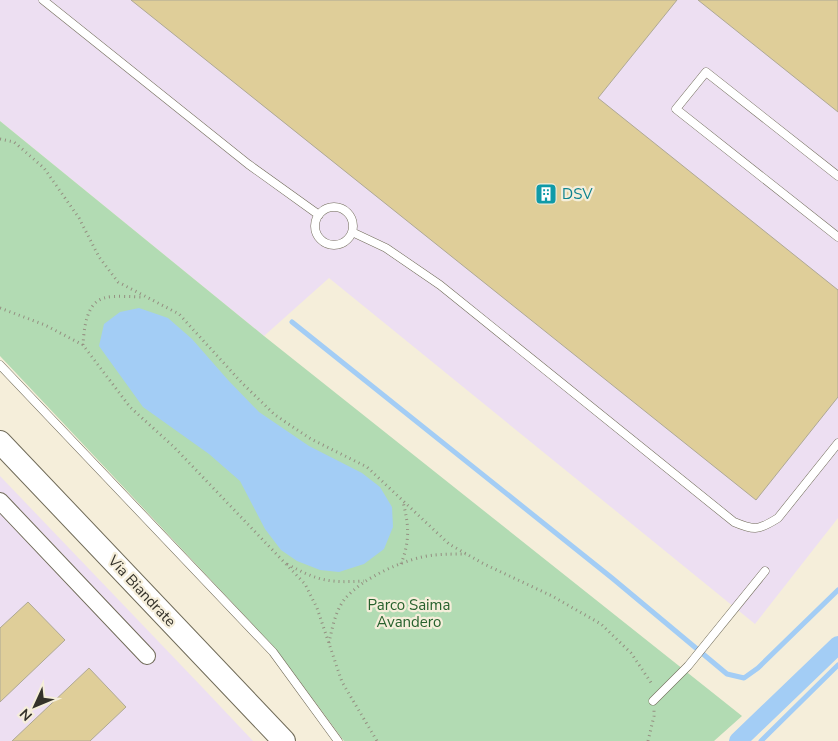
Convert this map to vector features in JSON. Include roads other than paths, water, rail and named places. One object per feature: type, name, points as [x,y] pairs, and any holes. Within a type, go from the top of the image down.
[{"type":"main road","name":"Via Biandrate","points":[[0,442],[284,741]]},
{"type":"street","points":[[0,501],[147,656]]},
{"type":"lane","points":[[43,0],[248,164],[318,215]]},
{"type":"lane","points":[[838,176],[706,72],[676,110],[838,237]]},
{"type":"lane","points":[[330,208],[343,209],[352,219],[352,232],[344,242],[332,245],[325,243],[316,234],[318,215],[330,208]]},
{"type":"lane","points":[[352,232],[386,248],[440,285],[734,522],[750,529],[764,527],[778,518],[838,443]]},
{"type":"lane","points":[[0,365],[273,652],[338,741]]},
{"type":"lane","points":[[653,702],[695,658],[765,571]]},
{"type":"water","points":[[139,308],[168,318],[192,339],[259,412],[309,446],[362,473],[380,487],[392,507],[393,527],[384,549],[364,564],[339,572],[320,570],[297,561],[281,550],[265,529],[240,481],[209,454],[143,407],[99,346],[104,324],[120,312]]},
{"type":"waterway","points":[[292,322],[612,578],[727,674],[744,678],[758,668],[838,590]]},
{"type":"waterway","points":[[738,741],[838,645]]},
{"type":"waterway","points":[[761,741],[838,665]]},
{"type":"place","name":"DSV","points":[[546,194]]},
{"type":"park label","name":"Parco Saima Avandero","points":[[409,614]]}]
